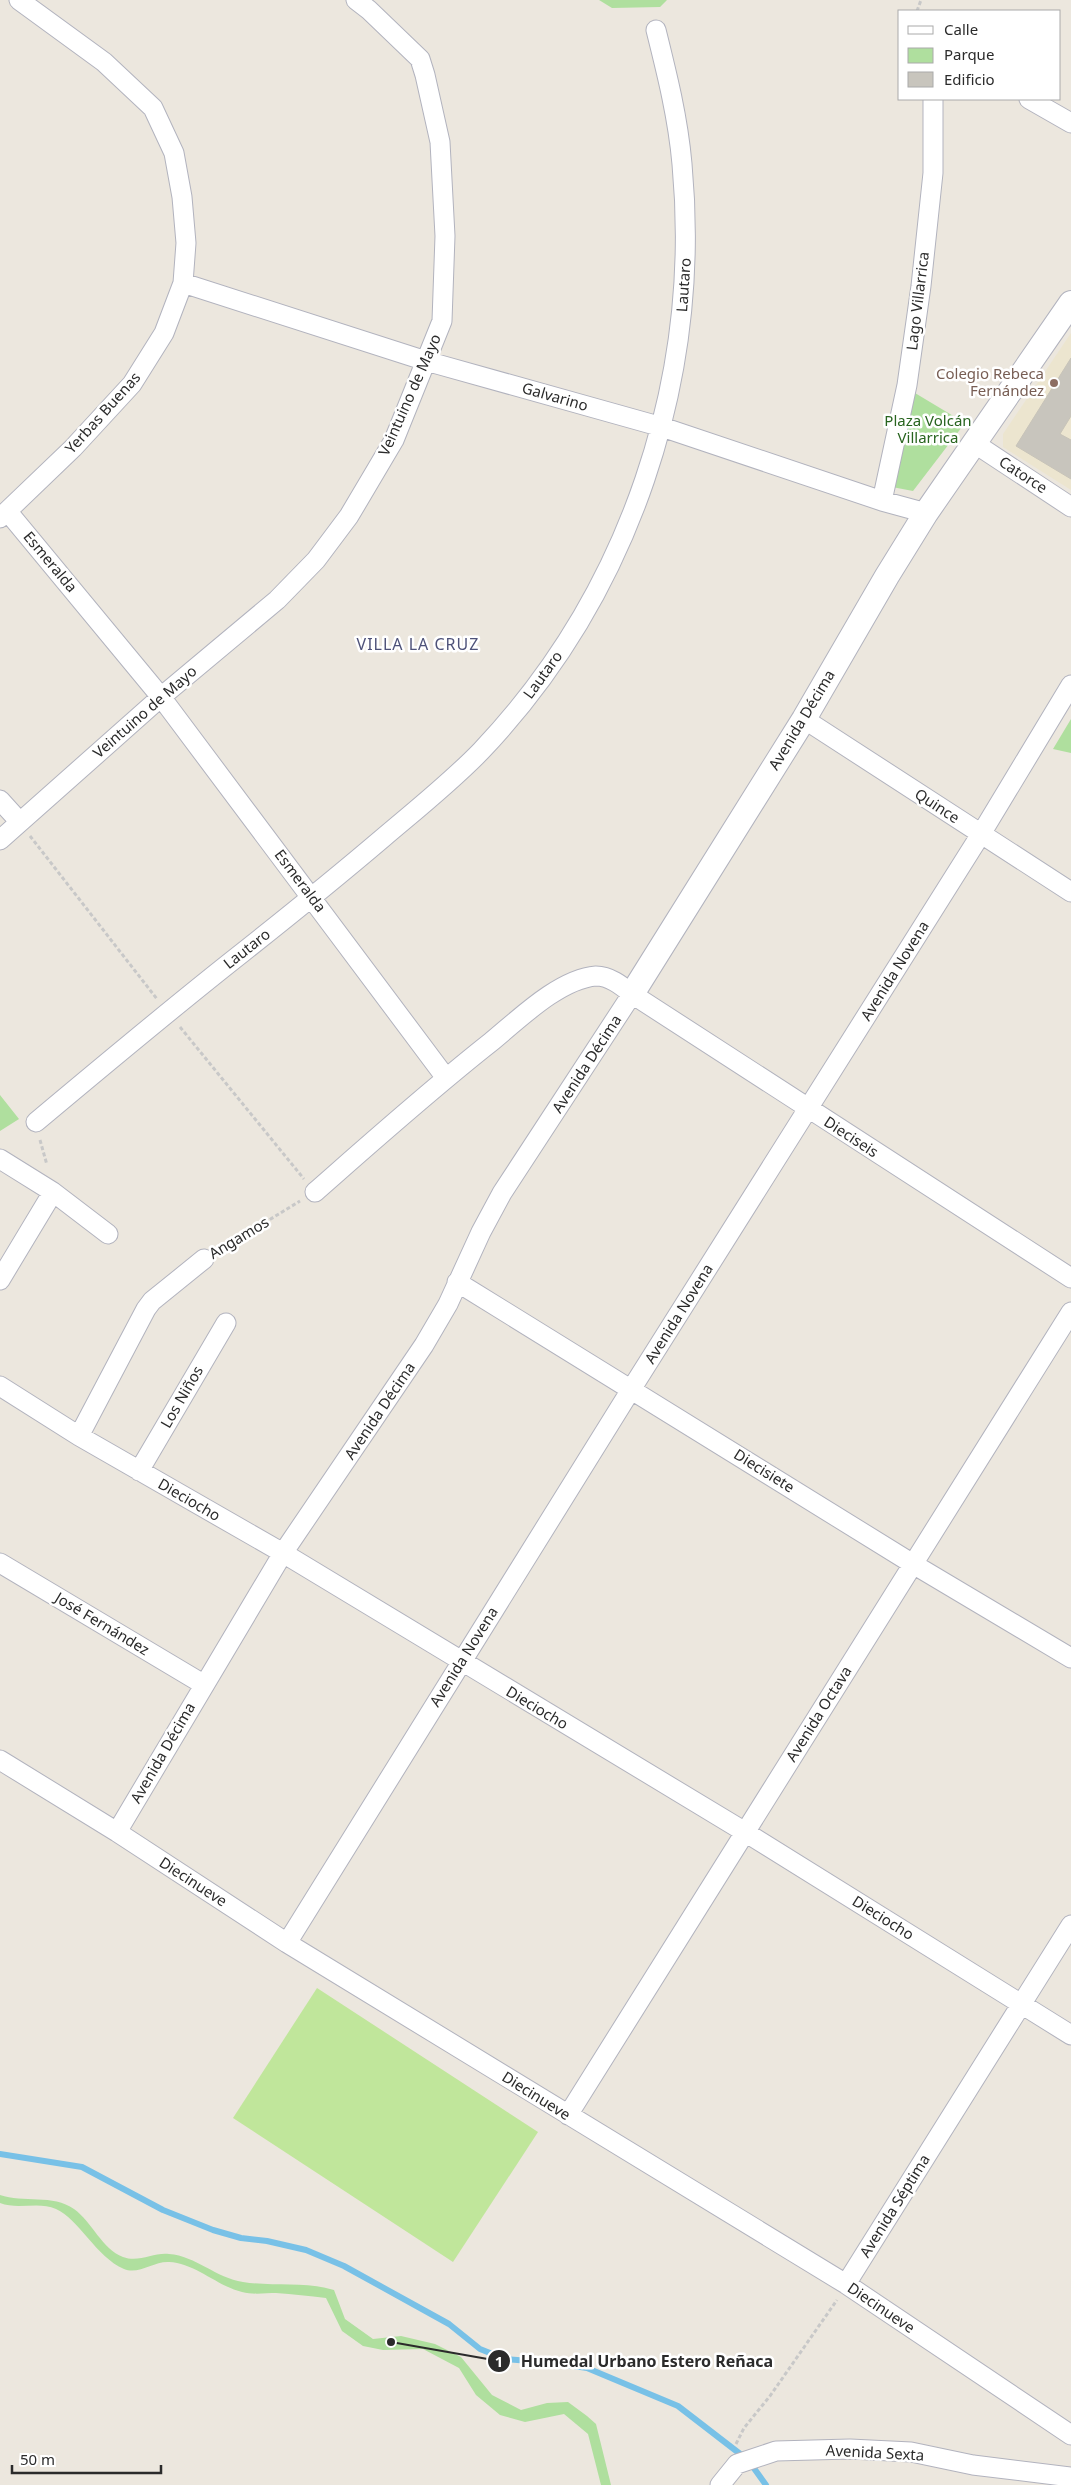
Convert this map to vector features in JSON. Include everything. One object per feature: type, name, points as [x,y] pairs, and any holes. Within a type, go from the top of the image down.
[{"type":"street","name":"Yerbas Buenas","points":[[4,515],[73,448],[132,384],[164,332],[183,283],[186,243],[182,196],[174,153],[153,108],[104,62],[20,0]]},
{"type":"street","name":"Veintuino de Mayo","points":[[0,840],[161,696],[277,600],[316,560],[349,516],[394,440],[442,322],[445,236],[440,142],[426,75],[420,59],[356,0]]},
{"type":"street","name":"Lautaro","points":[[36,1122],[167,1012],[313,897],[446,784],[493,738],[541,680],[587,609],[614,559],[642,490],[662,427],[680,338],[686,240],[684,178],[667,73],[656,30]]},
{"type":"street","name":"Lago Villarrica","points":[[882,501],[907,385],[922,286],[933,173],[933,100]]},
{"type":"street","points":[[1031,100],[1071,123]]},
{"type":"street","name":"Galvarino","points":[[183,283],[426,361],[662,427],[882,501],[926,513]]},
{"type":"street","name":"Avenida Décima","points":[[117,1832],[203,1684],[283,1553],[424,1345],[448,1304],[457,1282],[502,1193],[632,994],[804,719],[926,513],[1071,303]]},
{"type":"street","name":"Catorce","points":[[974,443],[1071,507]]},
{"type":"street","name":"Esmeralda","points":[[4,515],[161,696],[313,897],[446,1078]]},
{"type":"street","name":"Avenida Novena","points":[[287,1943],[632,1388],[981,834],[1071,685]]},
{"type":"street","name":"Quince","points":[[804,719],[1071,892]]},
{"type":"street","points":[[0,800],[19,822]]},
{"type":"street","points":[[315,1192],[446,1078],[539,1003],[571,983],[597,976],[617,981],[632,994]]},
{"type":"street","name":"Dieciseis","points":[[632,994],[1071,1278]]},
{"type":"street","points":[[0,1159],[53,1192],[108,1234]]},
{"type":"street","points":[[0,1280],[53,1192]]},
{"type":"street","name":"Angamos","points":[[79,1436],[152,1300],[204,1259]]},
{"type":"street","name":"Diecisiete","points":[[457,1282],[632,1388],[913,1564],[1071,1658]]},
{"type":"street","name":"Avenida Octava","points":[[568,2116],[1071,1312]]},
{"type":"street","name":"Los Niños","points":[[139,1472],[226,1323]]},
{"type":"street","name":"Dieciocho","points":[[0,1386],[139,1472],[283,1553],[745,1832],[1071,2035]]},
{"type":"street","name":"José Fernández","points":[[0,1563],[203,1684]]},
{"type":"street","name":"Diecinueve","points":[[0,1760],[117,1832],[287,1943],[846,2284],[1071,2435]]},
{"type":"street","name":"Avenida Séptima","points":[[846,2284],[1071,1925]]},
{"type":"street","name":"Avenida Sexta","points":[[720,2485],[737,2464],[776,2451],[850,2449],[911,2452],[973,2465],[1071,2477]]},
{"type":"path","points":[[36,1122],[53,1192]]},
{"type":"path","name":"Angamos","points":[[204,1259],[315,1192]]},
{"type":"path","points":[[734,2449],[744,2428],[770,2396],[846,2284]]},
{"type":"shaded area","name":"Colegio Rebeca Fernández","points":[[1071,333],[1071,490],[1003,447],[1003,434]]},
{"type":"green space","points":[[599,0],[667,0],[660,7],[612,8]]},
{"type":"green space","name":"Plaza Volcán Villarrica","points":[[910,390],[965,423],[913,491],[892,487]]},
{"type":"green space","points":[[1071,719],[1071,753],[1053,749]]},
{"type":"green space","points":[[0,1095],[19,1119],[0,1131]]},
{"type":"green space","points":[[317,1988],[538,2132],[453,2262],[233,2118]]},
{"type":"green space","points":[[0,2195],[66,2204],[80,2214],[109,2248],[129,2259],[169,2254],[188,2259],[233,2280],[322,2287],[334,2290],[345,2319],[373,2339],[401,2336],[435,2344],[461,2357],[492,2395],[521,2410],[547,2403],[568,2402],[596,2424],[611,2485],[601,2485],[588,2434],[564,2414],[525,2422],[500,2415],[476,2395],[459,2368],[423,2349],[383,2350],[363,2346],[342,2331],[326,2298],[282,2293],[255,2294],[242,2292],[179,2263],[163,2262],[141,2269],[124,2269],[105,2256],[72,2221],[56,2209],[36,2205],[7,2205],[0,2203]]},
{"type":"building","points":[[1071,358],[1071,416],[1060,434],[1071,440],[1071,479],[1016,446]]},
{"type":"waterway","points":[[0,2154],[82,2167],[163,2210],[213,2230],[241,2238],[267,2241],[306,2250],[344,2266],[449,2324],[480,2349],[505,2359],[587,2368],[678,2406],[748,2460],[766,2485]]},
{"type":"place","name":"Colegio Rebeca Fernández","points":[[1054,383]]},
{"type":"place","name":"Humedal Urbano Estero Reñaca","points":[[391,2342]]},
{"type":"district","name":"VILLA LA CRUZ","points":[[418,644]]}]
